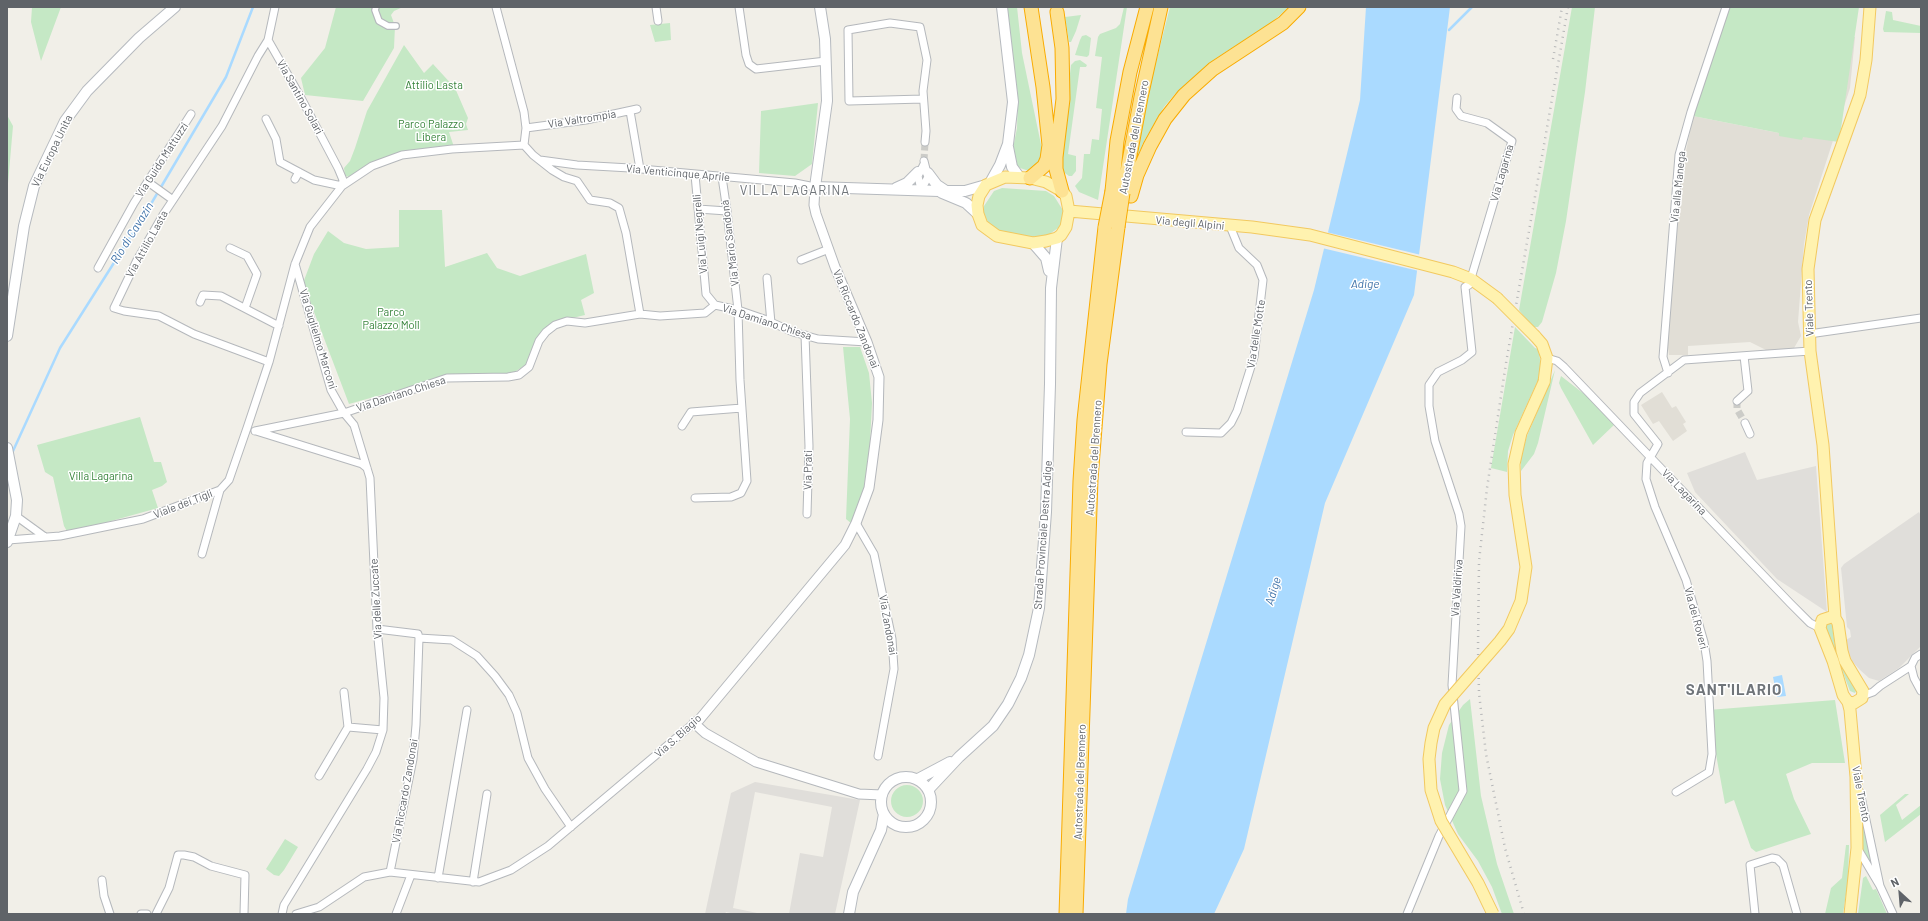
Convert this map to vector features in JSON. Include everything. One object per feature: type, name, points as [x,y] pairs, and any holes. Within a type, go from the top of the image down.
[{"type":"highway","points":[[1025,178],[1044,166],[1047,159],[1049,145],[1032,7]]},
{"type":"highway","points":[[1130,72],[1142,7]]},
{"type":"highway","name":"Autostrada del Brennero","points":[[1076,914],[1092,479],[1100,364],[1122,226],[1122,193],[1117,141],[1130,72],[1147,7]]},
{"type":"highway","name":"Autostrada del Brennero","points":[[1066,914],[1080,481],[1084,420],[1105,227],[1122,193],[1161,7]]},
{"type":"highway","points":[[1122,193],[1137,175],[1150,146],[1165,119],[1184,95],[1213,68],[1283,23],[1299,7]]},
{"type":"highway","points":[[1057,12],[1062,42],[1063,99],[1056,169],[1062,192]]},
{"type":"main road","name":"Via Europa Unita","points":[[7,336],[24,226],[34,186],[65,121],[87,91],[139,38],[175,7]]},
{"type":"main road","points":[[820,7],[825,39],[827,101],[815,187],[965,191],[988,184],[1005,177],[1025,178],[1046,182],[1066,196],[1069,211],[1066,227],[1057,238],[1033,243],[997,236],[982,225],[978,214],[977,205],[983,189],[988,184],[1000,165],[1008,144],[1014,102],[1002,7]]},
{"type":"main road","name":"Viale Trento","points":[[1862,696],[1863,691],[1860,684],[1843,656],[1838,623],[1835,618],[1823,445],[1810,351],[1808,269],[1815,220],[1860,95],[1866,60],[1870,7]]},
{"type":"main road","points":[[1008,144],[1012,167],[1025,178]]},
{"type":"main road","points":[[892,189],[907,183],[924,168],[942,191],[966,203],[978,214]]},
{"type":"main road","name":"Via degli Alpini","points":[[1069,211],[1310,235],[1439,268],[1471,279],[1498,298],[1542,344],[1548,358]]},
{"type":"main road","name":"Strada Provinciale Destra Adige","points":[[929,789],[959,757],[993,726],[1008,704],[1021,678],[1034,632],[1039,608],[1046,512],[1051,288],[1057,238]]},
{"type":"main road","name":"Strada Provinciale Destra Adige","points":[[1033,243],[1046,258],[1051,288]]},
{"type":"main road","points":[[1493,914],[1478,883],[1441,821],[1431,790],[1429,759],[1434,728],[1445,704],[1509,630],[1521,601],[1526,567],[1515,495],[1514,464],[1522,433],[1544,382],[1548,358]]},
{"type":"main road","points":[[7,541],[16,516],[17,500],[8,453]]},
{"type":"main road","points":[[1820,628],[1822,620],[1831,617],[1835,618]]},
{"type":"main road","name":"Viale Trento","points":[[1820,628],[1833,660],[1843,695],[1848,702],[1850,710],[1856,777]]},
{"type":"main road","points":[[1848,702],[1854,703],[1862,696]]},
{"type":"main road","name":"Strada Provinciale Destra Adige","points":[[918,779],[959,757]]},
{"type":"main road","points":[[911,777],[918,779],[929,789],[932,805],[925,820],[910,827],[902,827],[894,824],[884,814],[882,808],[882,795],[885,788],[896,778],[911,777]]},
{"type":"main road","points":[[1850,914],[1857,848],[1856,777]]},
{"type":"main road","points":[[849,914],[853,892],[881,830],[884,814]]},
{"type":"main road","points":[[861,874],[894,824]]},
{"type":"street","points":[[268,40],[275,7]]},
{"type":"street","points":[[376,7],[374,10],[379,20],[388,26],[396,26]]},
{"type":"street","points":[[496,7],[519,93],[526,128],[524,146],[552,170],[564,177],[577,180],[590,200],[610,203],[619,208],[633,271],[640,314]]},
{"type":"street","points":[[656,7],[658,21]]},
{"type":"street","points":[[739,7],[749,64],[756,69],[826,61]]},
{"type":"street","name":"Via alla Manega","points":[[1668,373],[1663,357],[1679,155],[1691,112],[1726,7]]},
{"type":"street","points":[[923,99],[849,101],[848,30],[890,23],[920,27],[927,60],[923,99],[926,131],[925,142]]},
{"type":"street","name":"Via Santino Solari","points":[[268,40],[300,96],[338,168],[343,180],[342,186]]},
{"type":"street","name":"Via Attilio Lasta","points":[[268,40],[258,56],[222,126],[173,200],[137,260],[114,308],[124,312],[159,316],[194,334],[269,362]]},
{"type":"street","name":"Via Lagarina","points":[[1457,98],[1456,109],[1461,116],[1487,123],[1512,141],[1471,279]]},
{"type":"street","name":"Via Valtrompia","points":[[526,128],[553,123],[586,120],[634,110],[640,169]]},
{"type":"street","name":"Via Guido Mattuzzi","points":[[98,268],[117,232],[191,114]]},
{"type":"street","points":[[266,119],[276,139],[280,162],[314,180],[342,186]]},
{"type":"street","name":"Viale dei Tigli","points":[[7,541],[60,536],[142,519],[220,490],[228,480],[269,362],[295,264],[310,227],[342,186],[372,166],[402,155],[452,149],[524,146]]},
{"type":"street","name":"Via Venticinque Aprile","points":[[540,160],[556,163],[695,174],[815,187]]},
{"type":"street","points":[[921,190],[927,181],[924,168]]},
{"type":"street","points":[[921,190],[918,180],[924,168]]},
{"type":"street","points":[[295,179],[299,172]]},
{"type":"street","name":"Via Luigi Negrelli","points":[[695,174],[706,294]]},
{"type":"street","name":"Via Mario Sandonà","points":[[695,498],[731,498],[741,492],[747,482],[738,310],[728,211],[722,177]]},
{"type":"street","points":[[148,182],[173,200]]},
{"type":"street","name":"Via Riccardo Zandonai","points":[[815,187],[814,205],[829,252],[867,342],[879,377],[878,420],[869,488],[856,523]]},
{"type":"street","points":[[698,209],[728,211]]},
{"type":"street","name":"Via delle Motte","points":[[1186,432],[1221,433],[1230,423],[1237,411],[1254,357],[1263,280],[1257,264],[1239,248],[1230,226]]},
{"type":"street","points":[[230,248],[247,256],[257,274],[245,308]]},
{"type":"street","points":[[821,257],[829,252]]},
{"type":"street","points":[[801,260],[829,252]]},
{"type":"street","name":"Via Guglielmo Marconi","points":[[295,264],[331,390],[344,412],[354,425],[367,469]]},
{"type":"street","points":[[767,278],[771,322]]},
{"type":"street","name":"Via Valdiriva","points":[[1407,914],[1439,836],[1463,791],[1452,685],[1461,526],[1459,514],[1436,446],[1431,425],[1428,394],[1429,385],[1438,372],[1462,360],[1472,352],[1472,336],[1465,291],[1465,287],[1469,285],[1471,279]]},
{"type":"street","name":"Via Damiano Chiesa","points":[[706,294],[715,305],[738,310],[793,332],[805,334],[818,339],[867,342]]},
{"type":"street","points":[[200,302],[203,295],[221,296],[279,326]]},
{"type":"street","name":"Via Damiano Chiesa","points":[[344,412],[447,378],[508,377],[519,375],[529,367],[539,341],[546,332],[555,325],[567,321],[585,323],[640,314],[660,316],[705,313],[715,305]]},
{"type":"street","points":[[1810,334],[1921,318]]},
{"type":"street","name":"Via Prati","points":[[805,334],[808,427],[807,514]]},
{"type":"street","points":[[1651,458],[1658,444],[1634,414],[1634,402],[1640,394],[1684,360],[1810,351]]},
{"type":"street","points":[[1737,401],[1748,391],[1744,356]]},
{"type":"street","name":"Via Lagarina","points":[[1548,358],[1557,361],[1564,366],[1790,604],[1810,623],[1820,628]]},
{"type":"street","points":[[682,426],[691,412],[742,408]]},
{"type":"street","points":[[255,430],[344,412]]},
{"type":"street","points":[[1745,423],[1750,434]]},
{"type":"street","points":[[247,428],[362,464],[367,469]]},
{"type":"street","name":"Via dei Roveri","points":[[1651,458],[1647,463],[1646,480],[1655,507],[1680,563],[1694,604],[1704,642],[1710,695],[1712,754],[1709,772],[1676,792]]},
{"type":"street","name":"Via delle Zuccate","points":[[282,914],[284,905],[367,769],[376,752],[383,730],[384,698],[377,629],[370,478],[367,469]]},
{"type":"street","points":[[202,554],[220,490]]},
{"type":"street","points":[[16,516],[45,538]]},
{"type":"street","name":"Via S. Biagio","points":[[296,914],[319,907],[364,877],[390,872],[479,882],[511,870],[548,846],[699,720],[845,545],[856,523]]},
{"type":"street","name":"Via Zandonai","points":[[856,523],[874,554],[892,639],[894,669],[878,756]]},
{"type":"street","points":[[377,629],[418,634],[419,638],[452,640],[477,656],[495,676],[508,695],[517,713],[528,758],[545,789],[571,827]]},
{"type":"street","name":"Via Riccardo Zandonai","points":[[390,872],[413,759],[416,726],[419,638]]},
{"type":"street","points":[[1862,696],[1873,692],[1911,666],[1915,658],[1921,654]]},
{"type":"street","points":[[1911,666],[1914,678],[1921,691]]},
{"type":"street","points":[[1860,684],[1880,686]]},
{"type":"street","points":[[319,776],[348,727],[344,692]]},
{"type":"street","points":[[438,878],[466,710]]},
{"type":"street","points":[[694,723],[706,734],[756,762],[859,794],[882,795]]},
{"type":"street","points":[[348,727],[383,730]]},
{"type":"street","name":"Viale Trento","points":[[1856,777],[1880,886]]},
{"type":"street","points":[[473,882],[487,794]]},
{"type":"street","name":"Viale Trento","points":[[1857,848],[1880,886],[1893,914]]},
{"type":"street","points":[[156,914],[169,888],[178,855],[194,856],[211,866],[245,875],[244,914]]},
{"type":"street","points":[[1755,914],[1750,865],[1772,858],[1778,859],[1783,865],[1797,914]]},
{"type":"street","points":[[396,914],[411,875]]},
{"type":"street","points":[[102,880],[104,896],[110,914]]},
{"type":"street","points":[[140,914],[147,914]]},
{"type":"shaded area","points":[[1801,34],[1855,37],[1850,88],[1809,215],[1804,244],[1798,322],[1801,336],[1794,348],[1768,351],[1750,342],[1688,346],[1688,355],[1669,355],[1667,341],[1682,171],[1693,116],[1779,133]]},
{"type":"shaded area","points":[[1662,392],[1672,408],[1676,406],[1686,422],[1683,424],[1687,431],[1673,441],[1659,421],[1653,424],[1641,405]]},
{"type":"shaded area","points":[[1745,452],[1757,480],[1816,466],[1827,612],[1777,579],[1695,492],[1687,473]]},
{"type":"shaded area","points":[[1919,512],[1921,516],[1921,646],[1899,668],[1879,681],[1869,678],[1860,670],[1852,661],[1847,649],[1846,640],[1851,637],[1850,630],[1847,627],[1841,568],[1844,564]]},
{"type":"shaded area","points":[[755,782],[860,800],[835,914],[789,914],[800,853],[823,857],[832,807],[755,792],[733,908],[762,914],[735,914],[726,912],[725,914],[705,914],[731,793]]},
{"type":"green space","points":[[32,7],[61,7],[41,61],[31,22]]},
{"type":"green space","points":[[336,7],[403,7],[394,11],[391,15],[395,26],[394,48],[363,101],[305,95],[301,78],[325,48]]},
{"type":"green space","points":[[1006,7],[1017,7],[1022,53],[1043,154],[1042,161],[1029,171],[1020,168],[1015,163],[1013,148],[1017,128],[1018,96]]},
{"type":"green space","points":[[1124,7],[1127,7],[1098,200],[1079,192],[1075,186],[1082,178],[1084,154],[1090,154],[1092,139],[1099,140],[1102,109],[1096,108],[1102,57],[1095,56],[1098,37],[1100,34],[1116,28],[1120,24]]},
{"type":"green space","points":[[1170,7],[1289,7],[1271,23],[1215,59],[1175,94],[1164,107],[1144,141],[1135,163],[1145,105]]},
{"type":"green space","points":[[1572,7],[1595,7],[1585,92],[1566,221],[1556,273],[1542,322],[1538,327],[1532,327],[1519,310]]},
{"type":"green space","points":[[1730,7],[1859,7],[1839,142],[1803,137],[1802,140],[1779,136],[1779,133],[1693,116]]},
{"type":"green space","points":[[1886,11],[1892,12],[1893,20],[1921,26],[1921,33],[1884,32],[1883,29]]},
{"type":"green space","points":[[1081,15],[1076,31],[1071,42],[1069,42],[1065,17]]},
{"type":"green space","points":[[670,23],[671,40],[655,42],[650,25]]},
{"type":"green space","points":[[1086,35],[1091,38],[1089,55],[1087,57],[1075,55],[1082,36]]},
{"type":"green space","points":[[404,45],[424,73],[433,64],[455,88],[468,118],[466,124],[468,130],[449,132],[454,147],[402,152],[350,177],[345,176],[344,168],[350,161],[367,111]]},
{"type":"green space","points":[[1080,60],[1087,65],[1086,67],[1080,67],[1068,154],[1076,156],[1076,171],[1072,176],[1069,176],[1062,171],[1061,165],[1068,91],[1071,65],[1075,61]]},
{"type":"green space","points":[[818,103],[812,164],[795,176],[759,173],[761,111]]},
{"type":"green space","points":[[7,115],[13,126],[7,195]]},
{"type":"green space","points":[[1002,188],[1046,191],[1054,196],[1064,212],[1062,221],[1058,228],[1047,236],[1023,237],[1002,233],[992,228],[983,214],[984,206],[994,191]]},
{"type":"green space","name":"Parco Palazzo Moll","points":[[399,210],[442,210],[445,267],[487,253],[497,268],[520,276],[586,254],[594,293],[581,300],[585,315],[560,321],[542,331],[537,338],[534,350],[527,364],[513,373],[449,376],[349,404],[303,283],[314,254],[328,231],[344,243],[366,249],[399,247]]},
{"type":"green space","points":[[1515,327],[1535,348],[1538,349],[1541,364],[1538,380],[1513,435],[1508,451],[1507,472],[1491,468]]},
{"type":"green space","points":[[843,347],[860,347],[869,373],[872,403],[870,443],[863,496],[852,524],[846,519],[850,419]]},
{"type":"green space","points":[[1555,370],[1538,443],[1534,454],[1521,471],[1521,455],[1527,436]]},
{"type":"green space","points":[[1561,376],[1588,397],[1614,425],[1593,445],[1561,388],[1559,383]]},
{"type":"green space","name":"Villa Lagarina","points":[[140,417],[154,462],[161,462],[167,482],[152,490],[158,508],[68,533],[64,526],[53,477],[45,472],[37,445]]},
{"type":"green space","points":[[1830,623],[1832,625],[1835,645],[1843,667],[1857,689],[1855,693],[1850,691],[1825,626]]},
{"type":"green space","points":[[1470,699],[1481,796],[1497,864],[1514,914],[1502,914],[1492,887],[1478,861],[1458,834],[1445,805],[1440,779],[1442,753],[1449,725],[1463,705]]},
{"type":"green space","points":[[1835,700],[1845,763],[1812,763],[1786,774],[1794,799],[1811,834],[1756,852],[1751,848],[1734,800],[1725,804],[1708,710]]},
{"type":"green space","points":[[904,785],[910,785],[920,792],[923,801],[922,807],[916,814],[910,817],[904,817],[894,810],[891,804],[891,798],[898,788]]},
{"type":"green space","points":[[1905,794],[1909,794],[1896,805],[1902,820],[1921,805],[1921,814],[1885,842],[1880,815]]},
{"type":"green space","points":[[1863,822],[1873,871],[1863,849]]},
{"type":"green space","points":[[285,839],[298,847],[279,876],[274,875],[266,869]]},
{"type":"green space","points":[[1846,845],[1849,845],[1848,881],[1843,914],[1825,914],[1831,888],[1842,878]]},
{"type":"green space","points":[[1866,876],[1873,890],[1876,889],[1887,914],[1858,914],[1863,878]]},
{"type":"water","name":"Adige","points":[[1366,7],[1450,7],[1414,295],[1325,503],[1244,849],[1214,914],[1126,914],[1128,899],[1314,290],[1360,100]]},
{"type":"water","points":[[1782,675],[1786,696],[1777,697],[1773,677]]},
{"type":"pier","points":[[1326,232],[1421,255],[1419,271],[1322,248]]},
{"type":"waterway","name":"Rio di Cavazin","points":[[10,454],[13,451],[60,348],[148,209],[226,77],[253,7]]},
{"type":"waterway","points":[[1449,30],[1472,7]]},
{"type":"tunnel","points":[[924,161],[925,142]]},
{"type":"tunnel","points":[[1737,401],[1737,409],[1745,423]]},
{"type":"railway","points":[[1553,59],[1562,7]]},
{"type":"railway","points":[[1524,914],[1505,848],[1486,754],[1479,693],[1479,561],[1487,488],[1506,363],[1568,7]]},
{"type":"district","name":"VILLA LAGARINA","points":[[795,191]]},
{"type":"district","name":"SANT'ILARIO","points":[[1734,690]]},
{"type":"park label","name":"Attilio Lasta","points":[[434,85]]},
{"type":"park label","name":"Parco Palazzo Libera","points":[[431,130]]}]
